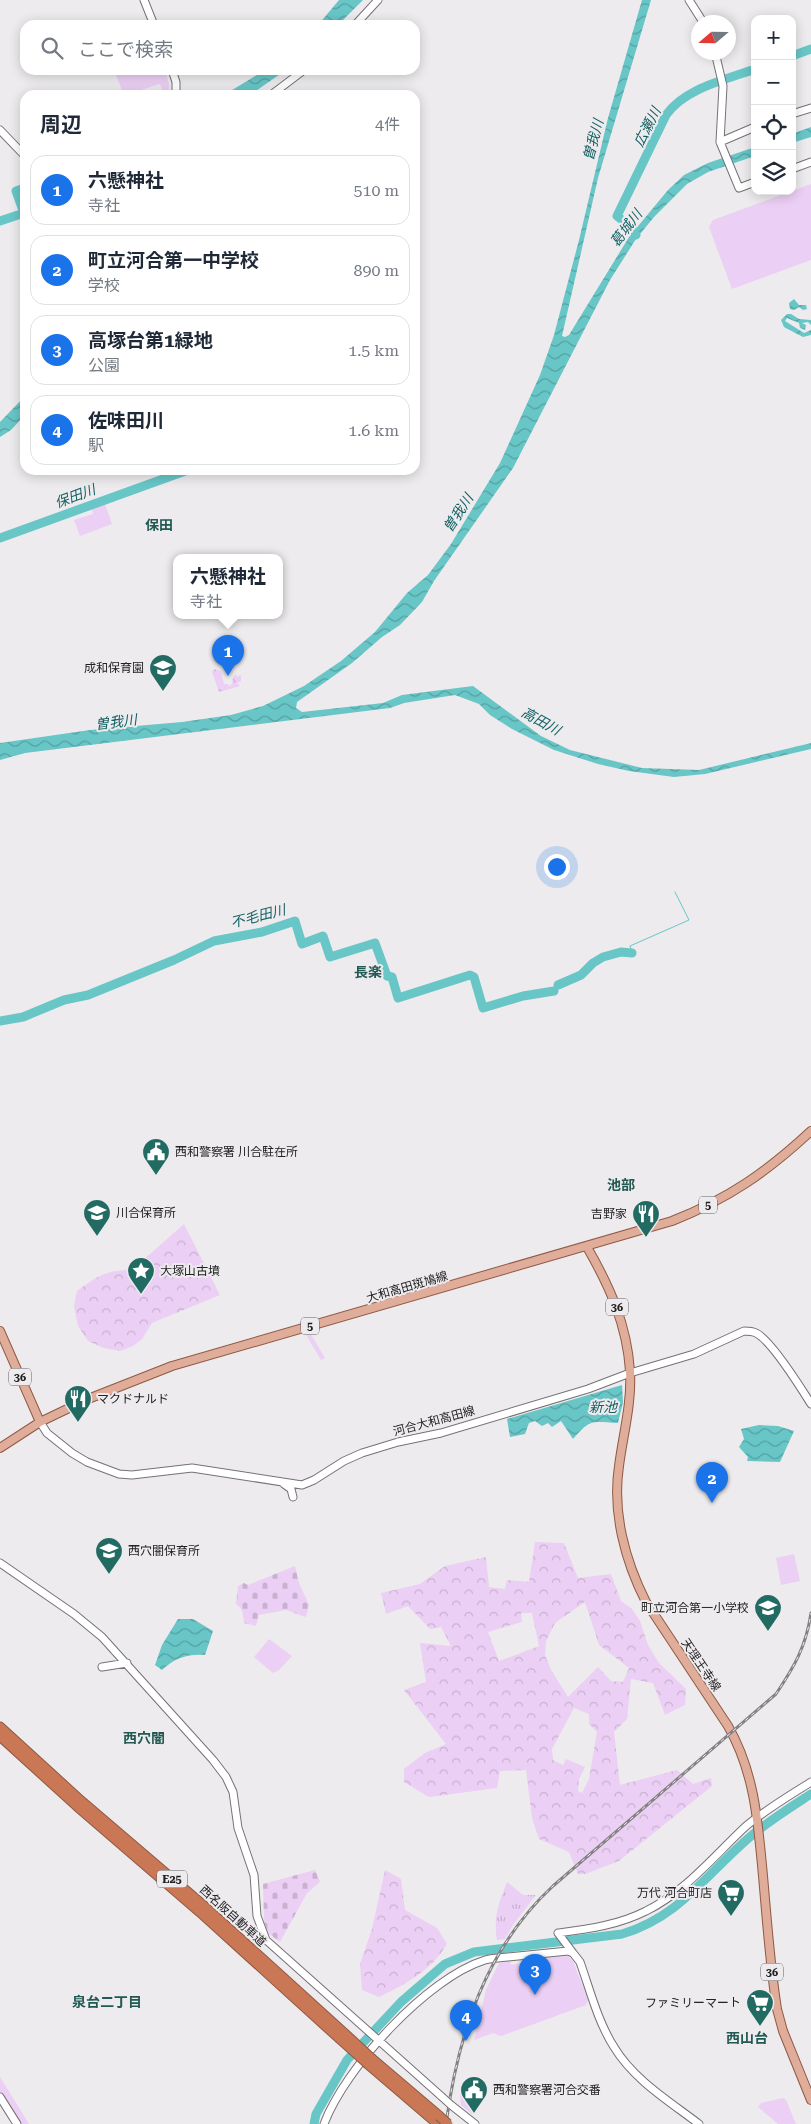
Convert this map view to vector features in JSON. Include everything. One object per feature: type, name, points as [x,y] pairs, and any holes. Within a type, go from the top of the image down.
[{"type":"highway","points":[[0,1719],[29,1747],[38,1766]]},
{"type":"highway","name":"西名阪自動車道","points":[[0,1727],[38,1766]]},
{"type":"highway","name":"西名阪自動車道","points":[[0,1736],[211,1912],[370,2061],[438,2120],[448,2124]]},
{"type":"highway","points":[[0,1741],[38,1766]]},
{"type":"main road","name":"大和高田斑鳩線","points":[[0,1448],[40,1422],[88,1399],[172,1366],[665,1224],[703,1208],[759,1176],[811,1131]]},
{"type":"main road","name":"天理王寺線","points":[[587,1247],[605,1279],[619,1313],[627,1344],[630,1373],[627,1419],[617,1484],[620,1528],[625,1548],[638,1586],[646,1602],[735,1737],[750,1780],[758,1820],[777,2009],[783,2031],[811,2100]]},
{"type":"main road","name":"36","points":[[0,1331],[40,1422]]},
{"type":"street","points":[[144,0],[152,20]]},
{"type":"street","points":[[360,20],[378,0]]},
{"type":"street","points":[[689,0],[699,15]]},
{"type":"street","points":[[717,60],[723,86],[721,144],[739,188],[751,184]]},
{"type":"street","points":[[174,75],[176,90]]},
{"type":"street","points":[[278,90],[297,75]]},
{"type":"street","points":[[796,113],[811,108]]},
{"type":"street","points":[[721,144],[751,129]]},
{"type":"street","points":[[0,130],[20,151]]},
{"type":"street","points":[[796,168],[811,162]]},
{"type":"street","name":"河合大和高田線","points":[[40,1422],[47,1433],[72,1453],[87,1462],[119,1474],[132,1475],[192,1468],[298,1486],[308,1483],[344,1461],[362,1453],[398,1442],[441,1433],[588,1389],[630,1373],[694,1354],[736,1333],[749,1331],[761,1336],[781,1360],[811,1404]]},
{"type":"street","points":[[283,1483],[291,1490],[293,1497]]},
{"type":"street","points":[[0,1564],[85,1622],[127,1663],[226,1777],[235,1800],[241,1837],[254,1874],[257,1916],[266,1940],[377,2040],[475,2124]]},
{"type":"street","points":[[102,1667],[127,1663]]},
{"type":"street","points":[[699,2124],[641,2078],[615,2049],[607,2035],[580,1962],[558,1933],[615,1923],[648,1910],[681,1888],[758,1820],[811,1782]]},
{"type":"street","points":[[324,2124],[345,2083],[377,2040],[438,1986],[466,1968],[487,1960],[572,1951]]},
{"type":"street","points":[[0,2097],[17,2124]]},
{"type":"green space","points":[[116,75],[166,75],[169,84],[169,90],[162,90],[160,84],[140,90],[122,90]]},
{"type":"green space","points":[[811,184],[811,260],[732,289],[709,227],[713,220],[781,195],[796,195],[796,190]]},
{"type":"green space","points":[[104,501],[112,524],[80,536],[74,520],[93,514],[91,505]]},
{"type":"green space","points":[[222,641],[235,666],[234,669],[219,652]]},
{"type":"green space","points":[[214,669],[221,671],[224,684],[229,686],[232,684],[233,677],[236,674],[237,677],[241,675],[241,681],[237,683],[240,686],[219,692],[212,672]]},
{"type":"green space","points":[[184,1224],[220,1295],[152,1323],[142,1339],[133,1346],[120,1351],[104,1348],[88,1341],[78,1326],[74,1306],[77,1291],[102,1275],[115,1271],[132,1270]]},
{"type":"green space","points":[[309,1331],[325,1358],[321,1360],[305,1333]]},
{"type":"green space","points":[[535,1542],[564,1543],[578,1578],[611,1574],[621,1601],[632,1609],[640,1621],[648,1645],[659,1663],[686,1689],[685,1705],[665,1715],[653,1683],[631,1679],[627,1719],[614,1732],[620,1785],[677,1770],[693,1784],[711,1778],[712,1786],[619,1861],[585,1874],[578,1874],[569,1852],[539,1839],[532,1818],[526,1770],[500,1771],[497,1788],[429,1797],[404,1782],[404,1769],[425,1753],[446,1744],[404,1690],[426,1682],[420,1643],[451,1646],[441,1627],[430,1629],[408,1606],[386,1614],[381,1593],[420,1584],[445,1566],[486,1557],[489,1587],[505,1589],[507,1580],[529,1582]],"holes":[[[585,1602],[599,1645],[629,1668],[623,1682],[611,1681],[598,1667],[568,1697],[551,1670],[545,1655],[546,1641],[555,1623]],[[521,1613],[532,1613],[539,1646],[499,1661],[488,1632],[522,1622]],[[574,1708],[589,1714],[589,1724],[597,1732],[589,1779],[582,1793],[578,1791],[579,1779],[585,1767],[566,1759],[563,1765],[553,1760],[552,1749]]]},
{"type":"green space","points":[[794,1554],[800,1581],[781,1585],[776,1558]]},
{"type":"green space","points":[[295,1566],[299,1583],[309,1605],[306,1617],[286,1610],[259,1615],[256,1626],[244,1623],[241,1610],[236,1604],[238,1586],[244,1583],[248,1585]]},
{"type":"green space","points":[[269,1639],[292,1656],[279,1670],[273,1673],[254,1657]]},
{"type":"green space","points":[[315,1870],[320,1882],[307,1893],[280,1942],[268,1933],[264,1921],[263,1884]]},
{"type":"green space","points":[[385,1870],[401,1879],[405,1910],[437,1928],[447,1944],[426,1969],[399,1987],[379,1997],[362,1990],[360,1964],[372,1929]]},
{"type":"green space","points":[[507,1882],[523,1895],[536,1895],[513,1925],[505,1939],[497,1940],[496,1917]]},
{"type":"green space","points":[[567,1955],[573,1961],[588,2000],[586,2005],[501,2036],[493,2033],[474,2040],[486,1990],[499,1963],[510,1961],[511,1965]]},
{"type":"green space","points":[[0,2077],[29,2124],[20,2124],[0,2092]]},
{"type":"green space","points":[[475,2089],[481,2105],[472,2114],[461,2105],[460,2094]]},
{"type":"green space","points":[[783,2098],[786,2100],[796,2124],[778,2124],[758,2107],[761,2103]]},
{"type":"water","points":[[339,0],[363,0],[343,20],[322,20]]},
{"type":"water","points":[[642,0],[651,0],[598,178],[562,336],[565,337],[569,335],[629,237],[668,190],[684,175],[708,163],[751,148],[751,157],[708,172],[687,184],[654,217],[636,239],[610,280],[513,468],[434,581],[422,602],[400,625],[382,637],[352,663],[297,702],[296,708],[302,712],[383,703],[402,695],[473,686],[541,736],[570,750],[642,768],[699,770],[811,743],[811,749],[705,774],[674,777],[629,771],[598,764],[554,750],[512,729],[490,715],[479,704],[455,695],[404,703],[390,708],[25,753],[0,760],[0,743],[90,730],[182,722],[231,715],[263,706],[304,686],[341,661],[375,632],[407,593],[428,575],[451,544],[500,463],[540,375],[554,335],[608,118]]},
{"type":"water","points":[[257,75],[279,75],[257,90],[232,90]]},
{"type":"water","points":[[811,127],[811,137],[796,142],[796,133]]},
{"type":"water","points":[[794,299],[799,305],[806,305],[807,309],[803,310],[799,307],[794,310],[790,309],[789,303]]},
{"type":"water","points":[[787,314],[791,314],[799,319],[811,320],[811,325],[808,322],[802,323],[806,325],[805,330],[800,328],[799,323],[787,318],[785,321],[804,333],[811,330],[811,335],[803,337],[784,327],[781,320]]},
{"type":"water","points":[[20,401],[20,420],[11,430],[0,437],[0,422]]},
{"type":"water","name":"新池","points":[[622,1385],[623,1402],[618,1423],[597,1422],[588,1424],[573,1439],[561,1421],[552,1427],[548,1423],[542,1426],[535,1421],[529,1423],[525,1434],[510,1437],[507,1419]]},
{"type":"water","points":[[759,1425],[778,1426],[794,1431],[780,1462],[747,1461],[748,1457],[739,1447],[744,1439],[741,1429]]},
{"type":"water","points":[[178,1619],[193,1619],[213,1631],[205,1655],[193,1655],[182,1658],[172,1662],[162,1670],[155,1665],[162,1645]]},
{"type":"waterway","name":"広瀬川","points":[[796,55],[811,49]]},
{"type":"waterway","name":"広瀬川","points":[[636,235],[631,227],[617,216],[666,115],[674,106],[695,91],[751,70]]},
{"type":"waterway","points":[[20,190],[16,191],[20,202]]},
{"type":"waterway","points":[[0,221],[20,214]]},
{"type":"waterway","name":"保田川","points":[[0,538],[174,475]]},
{"type":"waterway","points":[[632,953],[630,946],[689,920],[675,892]]},
{"type":"waterway","name":"不毛田川","points":[[0,1021],[23,1017],[64,1000],[88,995],[174,960],[214,941],[262,932],[295,921],[302,944],[323,936],[330,957],[375,943],[387,976],[392,977],[398,998],[470,975],[474,977],[483,1008],[523,996],[554,991]]},
{"type":"waterway","name":"不毛田川","points":[[558,985],[581,975],[593,963],[603,957],[621,952],[632,953]]},
{"type":"waterway","points":[[314,2124],[316,2114],[347,2060],[401,2002],[445,1964],[474,1952],[622,1934],[642,1926],[660,1917],[677,1905],[751,1836],[811,1794]]},
{"type":"railway","points":[[446,2124],[458,2058],[467,2026],[478,1995],[509,1937],[529,1911],[553,1886],[776,1694],[798,1656],[806,1636],[811,1613]]},
{"type":"place","name":"六懸神社","points":[[228,676]]},
{"type":"place","name":"成和保育園","points":[[163,692]]},
{"type":"place","name":"西和警察署 川合駐在所","points":[[156,1176]]},
{"type":"place","name":"川合保育所","points":[[97,1237]]},
{"type":"place","name":"吉野家","points":[[646,1238]]},
{"type":"place","name":"大塚山古墳","points":[[141,1295]]},
{"type":"place","name":"マクドナルド","points":[[78,1423]]},
{"type":"place","name":"町立河合第一中学校","points":[[712,1503]]},
{"type":"place","name":"西穴闇保育所","points":[[109,1575]]},
{"type":"place","name":"町立河合第一小学校","points":[[768,1632]]},
{"type":"place","name":"万代 河合町店","points":[[731,1917]]},
{"type":"place","name":"高塚台第1緑地","points":[[535,1995]]},
{"type":"place","name":"ファミリーマート","points":[[760,2027]]},
{"type":"place","name":"佐味田川","points":[[466,2041]]},
{"type":"place","name":"西和警察署河合交番","points":[[474,2114]]},
{"type":"district","name":"保田","points":[[159,525]]},
{"type":"district","name":"長楽","points":[[368,972]]},
{"type":"district","name":"池部","points":[[621,1185]]},
{"type":"district","name":"西穴闇","points":[[144,1738]]},
{"type":"district","name":"泉台二丁目","points":[[107,2002]]},
{"type":"district","name":"西山台","points":[[747,2038]]},
{"type":"water label","name":"曽我川","points":[[593,140]]},
{"type":"water label","name":"葛城川","points":[[626,228]]},
{"type":"water label","name":"曽我川","points":[[458,513]]},
{"type":"water label","name":"高田川","points":[[541,721]]},
{"type":"water label","name":"曽我川","points":[[116,722]]}]
